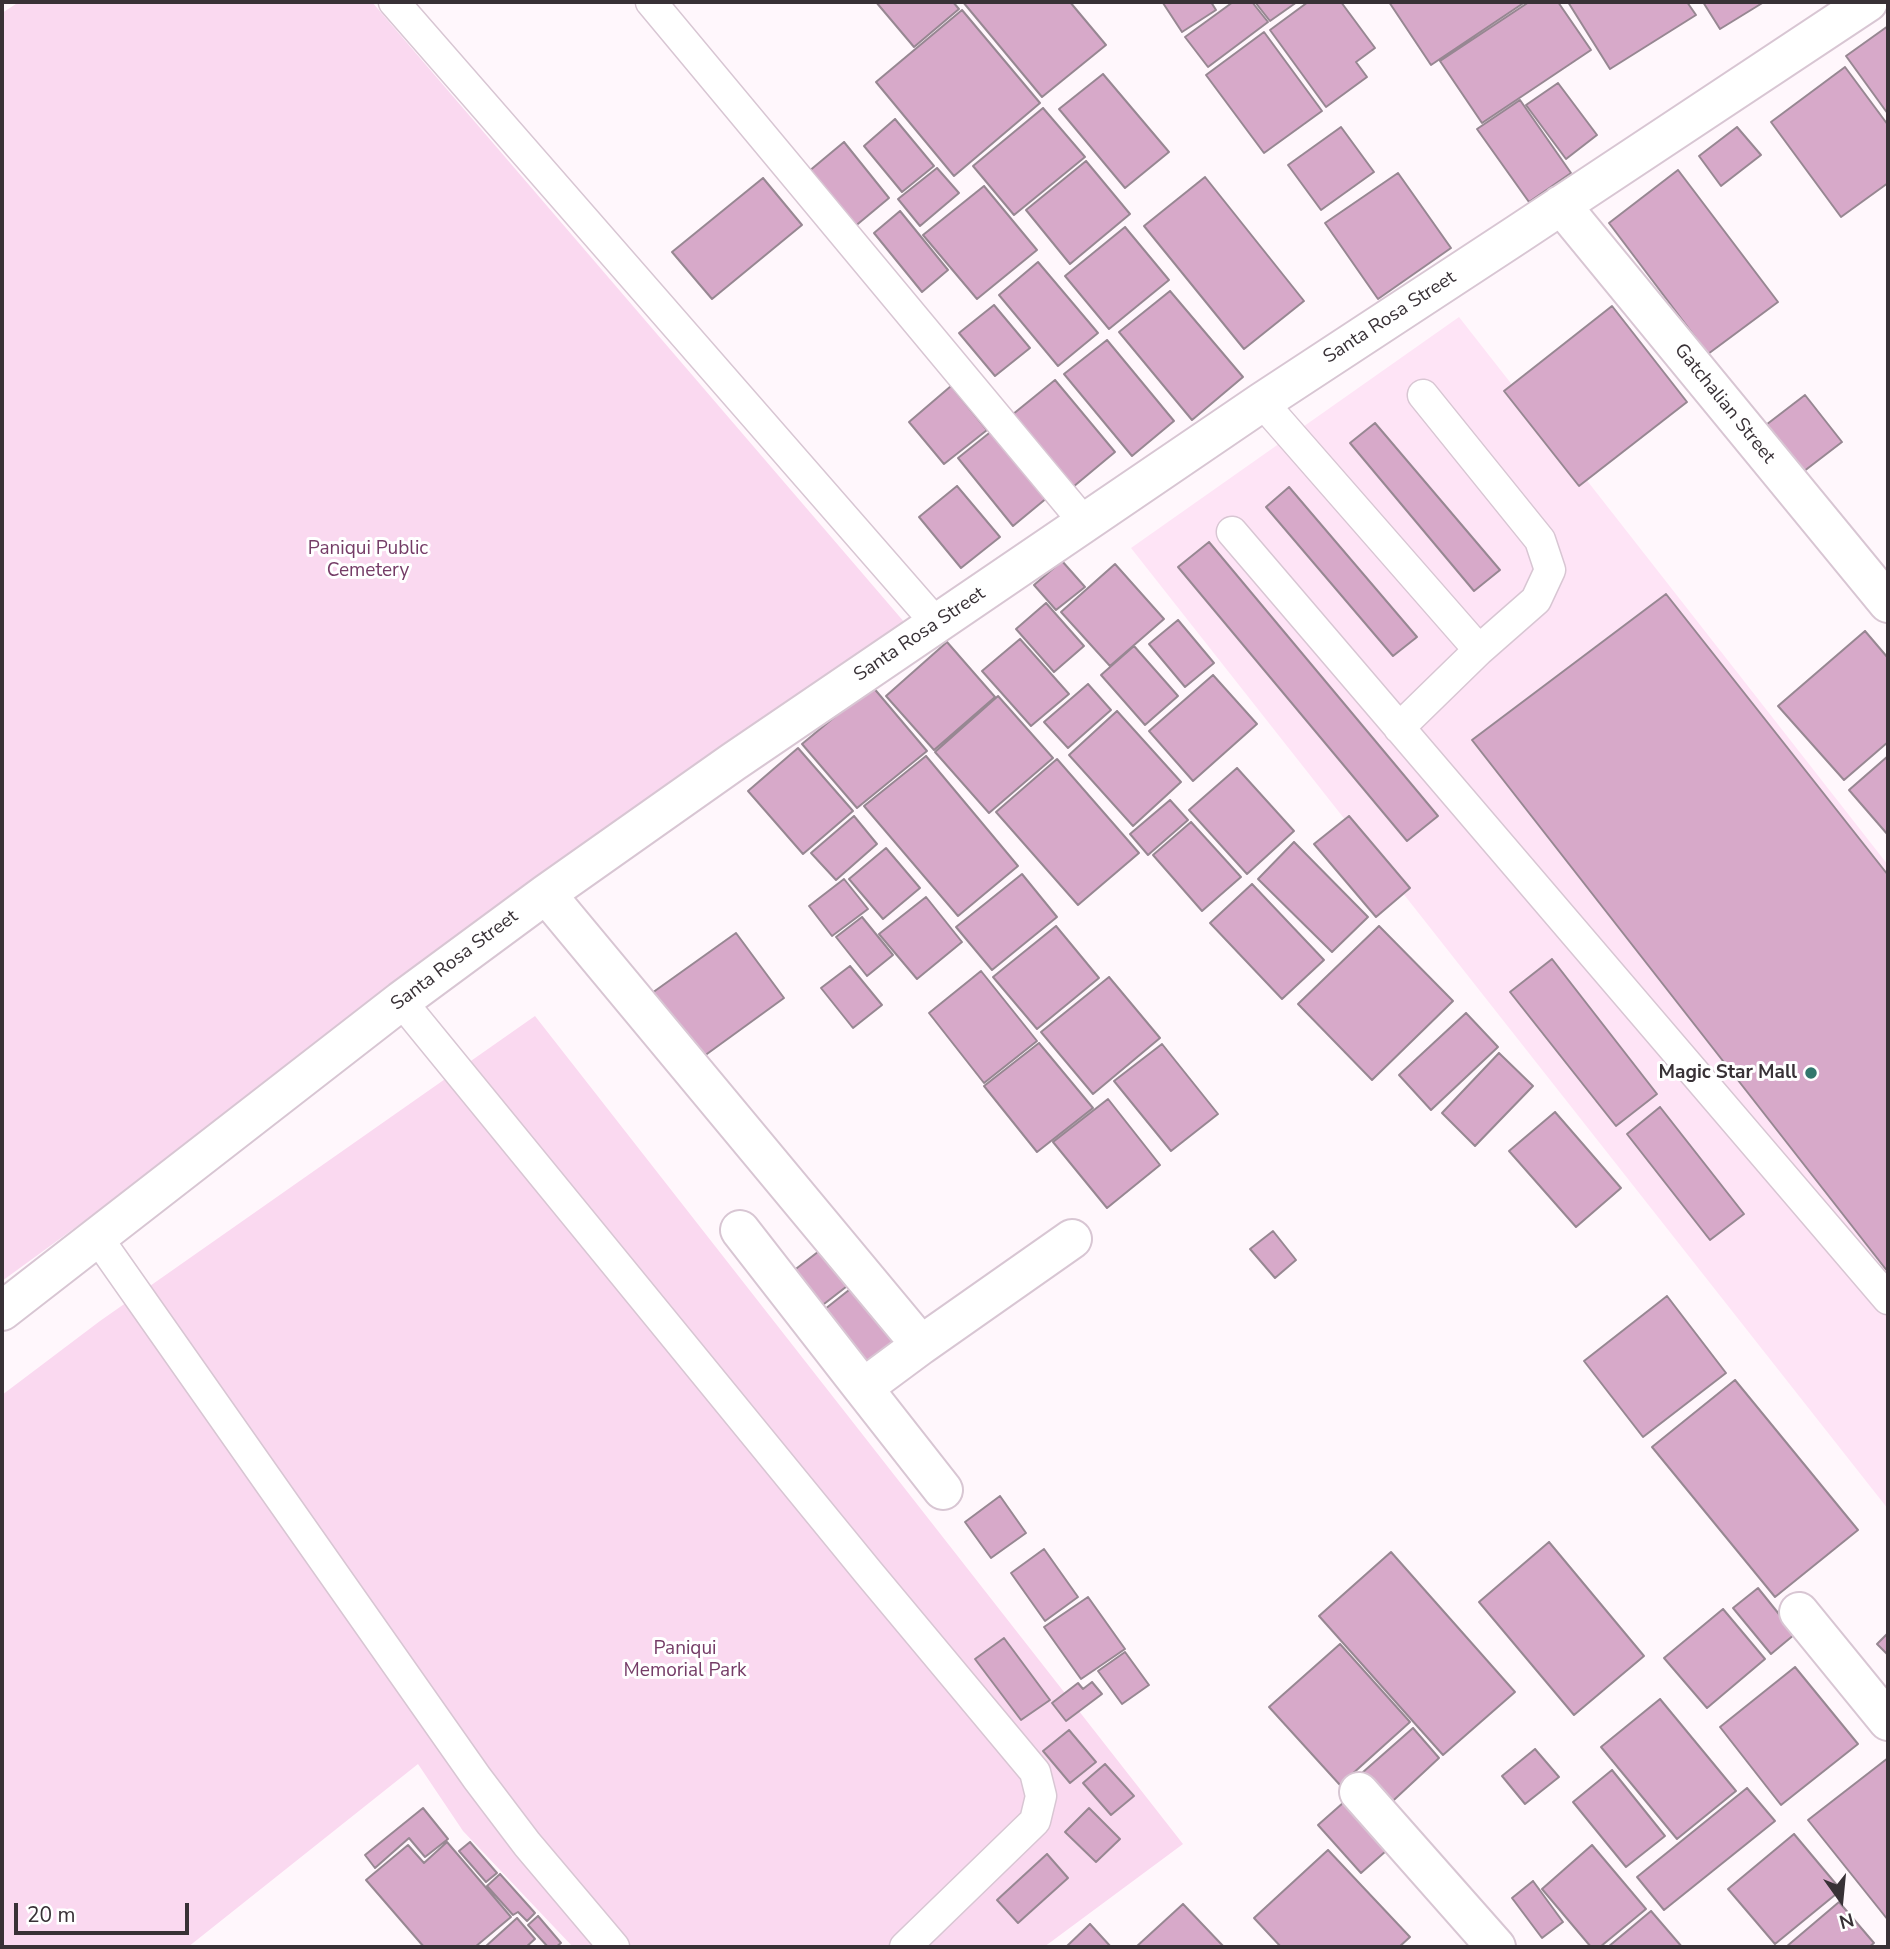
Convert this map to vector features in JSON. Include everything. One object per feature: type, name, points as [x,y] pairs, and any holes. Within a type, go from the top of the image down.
[{"type":"street","name":"Santa Rosa Street","points":[[2,1311],[401,1001],[546,894],[733,762],[1262,402],[1868,2]]},
{"type":"street","name":"Gatchalian Street","points":[[1561,205],[1888,603]]},
{"type":"street","points":[[546,894],[921,1345]]},
{"type":"street","points":[[740,1230],[943,1490]]},
{"type":"street","points":[[863,1388],[1072,1239]]},
{"type":"street","points":[[1799,1612],[1888,1721]]},
{"type":"street","points":[[1359,1792],[1496,1947]]},
{"type":"lane","points":[[394,2],[937,624]]},
{"type":"lane","points":[[651,2],[1084,522]]},
{"type":"lane","points":[[1399,728],[1479,650],[1536,600],[1550,570],[1540,540],[1423,395]]},
{"type":"lane","points":[[1262,402],[1479,650]]},
{"type":"lane","points":[[1232,532],[1888,1299]]},
{"type":"lane","points":[[401,1001],[1035,1772],[1041,1796],[1035,1821],[905,1947]]},
{"type":"lane","points":[[97,1237],[477,1778],[527,1844],[614,1947]]},
{"type":"shaded area","name":"Magic Star Mall","points":[[1459,317],[1888,865],[1888,1509],[1131,548]]},
{"type":"green space","name":"Paniqui Public Cemetery","points":[[19,2],[372,2],[905,623],[2,1281],[2,13]]},
{"type":"green space","name":"Paniqui Memorial Park","points":[[535,1016],[1183,1844],[1044,1947],[573,1947],[463,1831],[418,1764],[188,1947],[2,1947],[2,1395],[100,1321]]},
{"type":"building","points":[[876,2],[953,2],[959,9],[914,47]]},
{"type":"building","points":[[963,2],[1070,2],[1106,45],[1042,97]]},
{"type":"building","points":[[1164,2],[1211,2],[1216,10],[1182,32]]},
{"type":"building","points":[[1233,2],[1252,2],[1268,22],[1208,67],[1185,37]]},
{"type":"building","points":[[1255,2],[1297,2],[1270,21]]},
{"type":"building","points":[[1308,2],[1341,2],[1375,48],[1356,62],[1367,77],[1326,107],[1270,30]]},
{"type":"building","points":[[1389,2],[1525,2],[1431,65]]},
{"type":"building","points":[[1529,2],[1558,2],[1591,50],[1482,123],[1440,61]]},
{"type":"building","points":[[1568,2],[1687,2],[1696,15],[1610,69]]},
{"type":"building","points":[[1703,2],[1764,2],[1720,29]]},
{"type":"building","points":[[962,10],[1040,103],[954,176],[876,82]]},
{"type":"building","points":[[1888,26],[1888,114],[1846,56]]},
{"type":"building","points":[[1264,32],[1322,111],[1264,153],[1206,75]]},
{"type":"building","points":[[1845,67],[1888,125],[1888,183],[1841,217],[1771,122]]},
{"type":"building","points":[[1103,74],[1169,152],[1125,188],[1059,109]]},
{"type":"building","points":[[1558,83],[1597,135],[1566,159],[1526,105]]},
{"type":"building","points":[[1520,100],[1571,173],[1529,202],[1477,129]]},
{"type":"building","points":[[1043,108],[1085,157],[1014,215],[973,166]]},
{"type":"building","points":[[895,119],[934,166],[902,192],[864,146]]},
{"type":"building","points":[[1341,127],[1374,172],[1321,210],[1288,165]]},
{"type":"building","points":[[1737,127],[1761,155],[1721,186],[1699,156]]},
{"type":"building","points":[[844,142],[889,198],[853,228],[808,172]]},
{"type":"building","points":[[1086,161],[1130,214],[1070,264],[1026,210]]},
{"type":"building","points":[[937,168],[959,193],[920,226],[898,199]]},
{"type":"building","points":[[1678,170],[1778,302],[1708,354],[1609,223]]},
{"type":"building","points":[[1398,173],[1451,248],[1378,299],[1325,223]]},
{"type":"building","points":[[1205,177],[1304,301],[1244,349],[1144,226]]},
{"type":"building","points":[[763,178],[802,225],[712,299],[672,252]]},
{"type":"building","points":[[984,186],[1037,250],[977,299],[923,235]]},
{"type":"building","points":[[900,211],[948,270],[922,292],[874,233]]},
{"type":"building","points":[[1125,227],[1169,280],[1109,329],[1065,276]]},
{"type":"building","points":[[1038,262],[1098,333],[1058,366],[999,295]]},
{"type":"building","points":[[1170,291],[1243,377],[1192,420],[1119,332]]},
{"type":"building","points":[[994,305],[1030,348],[995,376],[959,333]]},
{"type":"building","points":[[1612,306],[1687,402],[1579,486],[1504,391]]},
{"type":"building","points":[[1107,340],[1174,421],[1132,456],[1064,374]]},
{"type":"building","points":[[1055,380],[1115,452],[1067,492],[1007,419]]},
{"type":"building","points":[[951,386],[987,430],[944,464],[909,422]]},
{"type":"building","points":[[1805,395],[1842,442],[1799,475],[1762,428]]},
{"type":"building","points":[[1375,423],[1500,570],[1474,591],[1350,443]]},
{"type":"building","points":[[993,430],[1048,497],[1013,526],[958,458]]},
{"type":"building","points":[[957,486],[1000,537],[961,568],[919,517]]},
{"type":"building","points":[[1289,487],[1417,637],[1393,656],[1266,507]]},
{"type":"building","points":[[1209,542],[1438,816],[1407,841],[1178,567]]},
{"type":"building","points":[[1062,561],[1085,587],[1056,610],[1034,585]]},
{"type":"building","points":[[1115,564],[1164,619],[1110,666],[1061,612]]},
{"type":"building","name":"Magic Star Mall","points":[[1666,594],[1888,875],[1888,1272],[1472,740]]},
{"type":"building","points":[[1046,603],[1084,646],[1054,672],[1016,629]]},
{"type":"building","points":[[1178,620],[1214,663],[1185,687],[1149,644]]},
{"type":"building","points":[[1865,631],[1888,658],[1888,742],[1844,780],[1778,706]]},
{"type":"building","points":[[1020,639],[1069,694],[1031,726],[982,671]]},
{"type":"building","points":[[947,642],[995,697],[934,750],[886,696]]},
{"type":"building","points":[[1134,646],[1178,696],[1145,725],[1101,675]]},
{"type":"building","points":[[1213,675],[1257,724],[1193,781],[1149,731]]},
{"type":"building","points":[[1088,684],[1111,710],[1068,748],[1044,722]]},
{"type":"building","points":[[872,686],[927,751],[857,808],[802,744]]},
{"type":"building","points":[[998,696],[1053,758],[989,813],[935,752]]},
{"type":"building","points":[[1117,711],[1181,782],[1133,826],[1069,755]]},
{"type":"building","points":[[798,748],[853,811],[803,854],[748,791]]},
{"type":"building","points":[[926,756],[1018,866],[958,916],[864,806]]},
{"type":"building","points":[[1888,756],[1888,835],[1849,790]]},
{"type":"building","points":[[1057,759],[1139,853],[1078,905],[996,812]]},
{"type":"building","points":[[1237,768],[1294,831],[1247,874],[1189,810]]},
{"type":"building","points":[[1170,800],[1188,820],[1148,855],[1130,834]]},
{"type":"building","points":[[854,816],[877,844],[836,880],[811,853]]},
{"type":"building","points":[[1349,816],[1410,888],[1376,917],[1314,844]]},
{"type":"building","points":[[1191,822],[1241,877],[1202,911],[1153,855]]},
{"type":"building","points":[[1294,842],[1368,917],[1332,952],[1258,879]]},
{"type":"building","points":[[886,848],[920,888],[883,919],[849,879]]},
{"type":"building","points":[[1022,874],[1057,917],[992,970],[956,927]]},
{"type":"building","points":[[844,879],[868,909],[832,936],[809,906]]},
{"type":"building","points":[[1252,884],[1324,960],[1282,999],[1210,923]]},
{"type":"building","points":[[926,897],[962,942],[917,979],[879,934]]},
{"type":"building","points":[[862,917],[893,955],[867,976],[836,937]]},
{"type":"building","points":[[1056,926],[1099,978],[1037,1029],[993,977]]},
{"type":"building","points":[[1379,926],[1453,1001],[1372,1080],[1298,1004]]},
{"type":"building","points":[[736,933],[784,998],[700,1059],[652,993]]},
{"type":"building","points":[[1552,959],[1657,1094],[1616,1126],[1510,992]]},
{"type":"building","points":[[850,966],[882,1005],[853,1028],[821,988]]},
{"type":"building","points":[[981,971],[1037,1041],[984,1083],[929,1013]]},
{"type":"building","points":[[1109,977],[1160,1038],[1093,1094],[1041,1032]]},
{"type":"building","points":[[1466,1013],[1498,1047],[1431,1110],[1399,1075]]},
{"type":"building","points":[[1039,1043],[1093,1108],[1037,1152],[984,1086]]},
{"type":"building","points":[[1162,1044],[1218,1114],[1171,1151],[1114,1081]]},
{"type":"building","points":[[1499,1053],[1533,1086],[1475,1146],[1442,1113]]},
{"type":"building","points":[[1108,1099],[1160,1165],[1107,1208],[1053,1142]]},
{"type":"building","points":[[1660,1107],[1744,1214],[1710,1240],[1627,1134]]},
{"type":"building","points":[[1555,1112],[1621,1188],[1576,1227],[1509,1151]]},
{"type":"building","points":[[1273,1231],[1296,1260],[1275,1278],[1250,1249]]},
{"type":"building","points":[[823,1248],[851,1283],[815,1311],[788,1275]]},
{"type":"building","points":[[854,1286],[896,1340],[856,1370],[815,1317]]},
{"type":"building","points":[[1667,1296],[1726,1373],[1643,1437],[1584,1361]]},
{"type":"building","points":[[1735,1380],[1858,1530],[1775,1597],[1652,1447]]},
{"type":"building","points":[[1000,1496],[1026,1533],[991,1558],[965,1522]]},
{"type":"building","points":[[1549,1542],[1644,1656],[1574,1715],[1479,1602]]},
{"type":"building","points":[[1044,1549],[1078,1597],[1045,1621],[1011,1573]]},
{"type":"building","points":[[1391,1552],[1515,1692],[1443,1755],[1319,1616]]},
{"type":"building","points":[[1758,1588],[1795,1634],[1771,1654],[1733,1608]]},
{"type":"building","points":[[1088,1597],[1125,1649],[1081,1679],[1044,1627]]},
{"type":"building","points":[[1723,1609],[1765,1659],[1707,1708],[1664,1658]]},
{"type":"building","points":[[1888,1633],[1888,1655],[1877,1644]]},
{"type":"building","points":[[1004,1638],[1050,1700],[1021,1720],[975,1659]]},
{"type":"building","points":[[1340,1644],[1410,1722],[1340,1785],[1269,1707]]},
{"type":"building","points":[[1125,1652],[1149,1685],[1122,1704],[1098,1671]]},
{"type":"building","points":[[1795,1667],[1858,1744],[1781,1805],[1720,1727]]},
{"type":"building","points":[[1092,1682],[1102,1694],[1066,1721],[1052,1703],[1078,1683],[1083,1689]]},
{"type":"building","points":[[1660,1699],[1736,1791],[1677,1839],[1601,1747]]},
{"type":"building","points":[[1413,1728],[1439,1758],[1382,1811],[1354,1780]]},
{"type":"building","points":[[1069,1730],[1096,1762],[1070,1783],[1043,1751]]},
{"type":"building","points":[[1535,1749],[1559,1777],[1525,1804],[1502,1776]]},
{"type":"building","points":[[1888,1758],[1888,1920],[1808,1820]]},
{"type":"building","points":[[1105,1764],[1134,1796],[1111,1815],[1083,1783]]},
{"type":"building","points":[[1612,1770],[1665,1836],[1626,1867],[1573,1802]]},
{"type":"building","points":[[1747,1788],[1775,1821],[1664,1910],[1637,1877]]},
{"type":"building","points":[[1352,1795],[1395,1843],[1361,1873],[1318,1825]]},
{"type":"building","points":[[423,1808],[448,1839],[425,1857],[409,1838],[375,1868],[365,1855]]},
{"type":"building","points":[[1089,1808],[1120,1839],[1096,1862],[1065,1832]]},
{"type":"building","points":[[1794,1834],[1841,1890],[1775,1944],[1728,1889]]},
{"type":"building","points":[[447,1842],[511,1917],[475,1947],[424,1947],[366,1880],[408,1845],[424,1863]]},
{"type":"building","points":[[470,1842],[497,1873],[486,1882],[459,1851]]},
{"type":"building","points":[[1592,1845],[1646,1909],[1600,1947],[1591,1947],[1542,1889]]},
{"type":"building","points":[[1328,1850],[1410,1937],[1399,1947],[1281,1947],[1254,1918]]},
{"type":"building","points":[[1047,1854],[1068,1878],[1018,1923],[997,1900]]},
{"type":"building","points":[[500,1874],[535,1913],[527,1921],[518,1912],[513,1915],[487,1886]]},
{"type":"building","points":[[1533,1881],[1563,1922],[1542,1938],[1512,1898]]},
{"type":"building","points":[[1839,1902],[1874,1943],[1869,1947],[1786,1947]]},
{"type":"building","points":[[1183,1904],[1224,1947],[1136,1947]]},
{"type":"building","points":[[1651,1911],[1682,1947],[1608,1947]]},
{"type":"building","points":[[538,1916],[561,1943],[556,1947],[548,1947],[528,1925]]},
{"type":"building","points":[[517,1918],[535,1939],[526,1947],[485,1947]]},
{"type":"building","points":[[1090,1924],[1111,1947],[1066,1947]]},
{"type":"place","name":"Magic Star Mall","points":[[1811,1073]]}]
